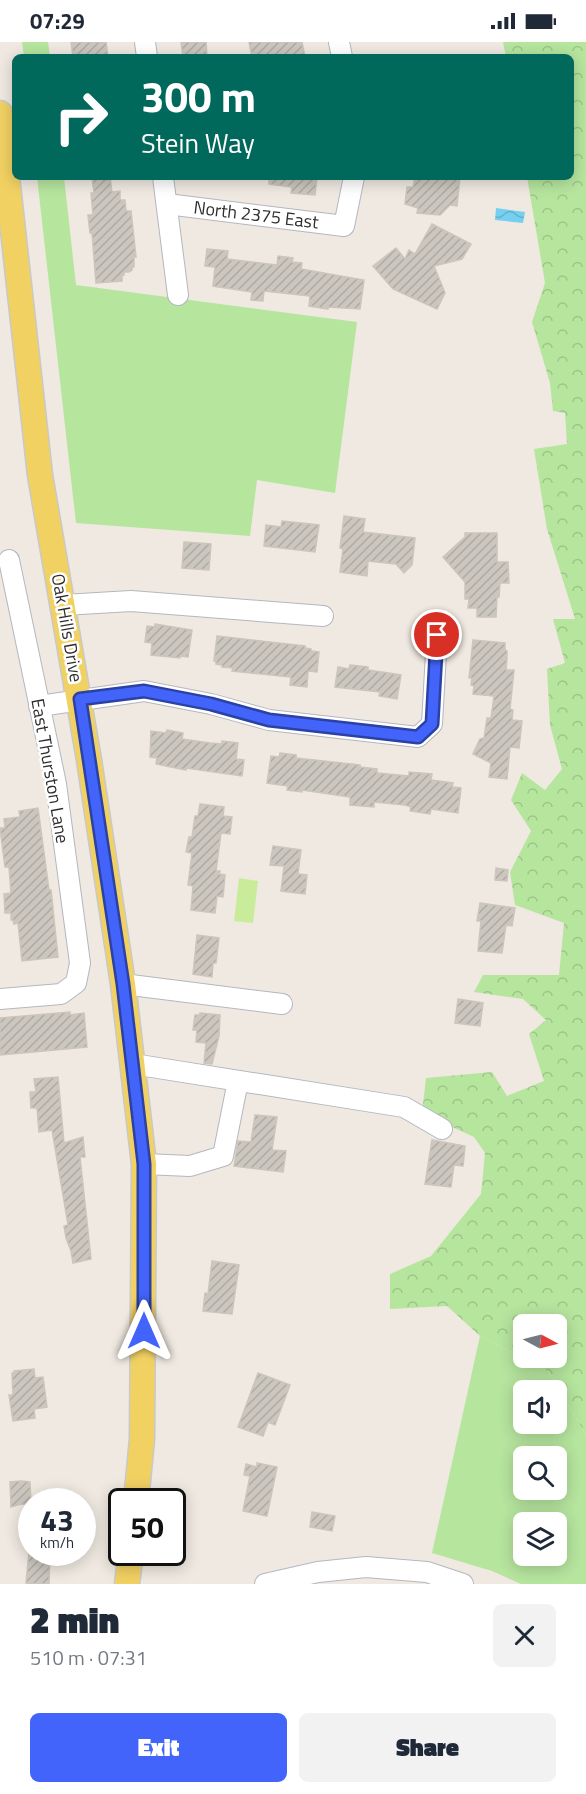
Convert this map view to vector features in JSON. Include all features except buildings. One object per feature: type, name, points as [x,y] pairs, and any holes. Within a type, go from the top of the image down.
[{"type":"main road","name":"Oak Hills Drive","points":[[0,112],[40,475],[80,699],[123,984],[144,1164],[142,1439],[137,1488]]},
{"type":"main road","points":[[127,1584],[129,1566]]},
{"type":"street","points":[[163,180],[178,295]]},
{"type":"street","name":"North 2375 East","points":[[167,204],[344,226],[353,180]]},
{"type":"street","name":"East Thurston Lane","points":[[0,999],[61,994],[76,983],[80,963],[56,784],[39,706],[8,601],[9,560]]},
{"type":"street","points":[[63,605],[131,601],[323,616]]},
{"type":"street","points":[[39,706],[144,691],[211,704],[269,720],[418,737],[432,724],[437,635]]},
{"type":"street","points":[[123,984],[282,1004]]},
{"type":"street","points":[[133,1064],[404,1107],[442,1129]]},
{"type":"street","points":[[144,1164],[190,1166],[223,1156],[238,1081]]},
{"type":"street","points":[[265,1584],[318,1572],[366,1567],[427,1572],[463,1584]]},
{"type":"green space","points":[[22,42],[48,42],[50,54],[24,54]]},
{"type":"green space","points":[[503,42],[586,42],[586,1435],[567,1403],[567,1380],[553,1380],[548,1371],[542,1368],[567,1368],[567,1314],[513,1314],[513,1353],[480,1336],[447,1306],[390,1309],[390,1274],[431,1256],[481,1194],[485,1153],[474,1137],[422,1113],[426,1078],[492,1072],[507,1096],[544,1081],[529,1034],[546,1020],[523,999],[474,992],[483,975],[559,975],[564,923],[515,905],[510,872],[531,831],[511,800],[522,773],[545,790],[562,769],[550,725],[547,669],[565,663],[553,619],[575,619],[547,529],[534,449],[567,444],[565,413],[553,411],[550,383],[532,322],[545,283],[528,180],[574,180],[574,54],[505,54]]},
{"type":"green space","points":[[37,180],[64,180],[76,285],[357,322],[335,493],[257,480],[250,536],[76,523]]},
{"type":"green space","points":[[239,878],[258,881],[253,923],[234,921]]},
{"type":"green space","points":[[480,1336],[513,1353],[513,1368],[542,1368],[548,1371],[553,1380],[513,1380],[513,1434],[567,1434],[567,1403],[586,1435],[586,1584],[521,1584],[492,1571],[432,1553]]},
{"type":"water","points":[[496,208],[525,212],[523,223],[495,220]]},
{"type":"route","points":[[144,1331],[144,1164],[123,984],[80,699],[144,691],[211,704],[269,720],[418,737],[432,724],[437,635]]}]
